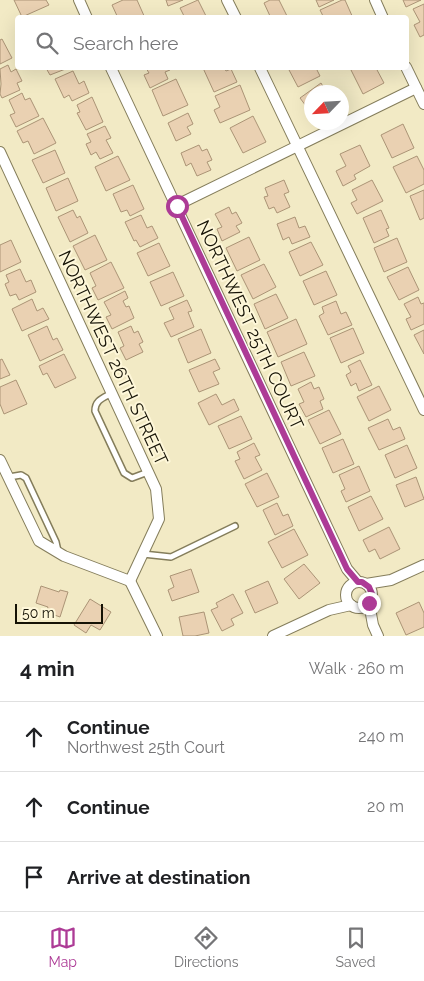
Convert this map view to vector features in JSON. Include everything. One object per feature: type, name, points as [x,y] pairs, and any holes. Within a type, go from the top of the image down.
[{"type":"street","points":[[79,0],[86,15]]},
{"type":"street","points":[[227,0],[234,15]]},
{"type":"street","points":[[375,0],[382,15]]},
{"type":"street","name":"NORTHWEST 25TH COURT","points":[[112,70],[347,569],[350,599]]},
{"type":"street","points":[[261,70],[424,410]]},
{"type":"street","points":[[407,70],[424,104]]},
{"type":"street","points":[[177,206],[416,88]]},
{"type":"street","name":"NORTHWEST 26TH STREET","points":[[0,152],[156,489],[159,519],[130,581]]},
{"type":"street","points":[[0,460],[39,541],[59,553],[130,581],[157,636]]},
{"type":"street","points":[[350,599],[366,606],[391,580],[424,564]]},
{"type":"street","name":"NORTHWEST 25TH COURT","points":[[347,569],[362,583]]},
{"type":"street","points":[[273,636],[350,599],[354,583],[391,580]]},
{"type":"street","points":[[362,583],[371,590],[370,601],[373,625]]},
{"type":"street","points":[[350,599],[373,625],[378,636]]},
{"type":"lane","points":[[112,393],[98,401],[95,411],[124,473],[132,478],[148,472]]},
{"type":"lane","points":[[8,477],[21,475],[26,478],[56,542],[59,553]]},
{"type":"lane","points":[[143,554],[171,557],[235,526]]},
{"type":"building","points":[[14,0],[46,0],[49,5],[26,15],[21,15]]},
{"type":"building","points":[[123,0],[137,0],[144,15],[117,15],[112,5]]},
{"type":"building","points":[[166,0],[183,0],[168,6]]},
{"type":"building","points":[[198,0],[206,15],[184,15],[180,8]]},
{"type":"building","points":[[270,0],[279,0],[286,15],[270,15],[264,3]]},
{"type":"building","points":[[316,0],[334,0],[319,7]]},
{"type":"building","points":[[345,0],[352,15],[322,15],[320,10]]},
{"type":"building","points":[[403,0],[421,0],[406,7]]},
{"type":"building","points":[[424,4],[424,35],[420,37],[414,25],[420,22],[413,9]]},
{"type":"building","points":[[2,39],[12,58],[0,64],[0,40]]},
{"type":"building","points":[[8,65],[11,72],[16,70],[22,81],[17,83],[20,90],[2,98],[0,94],[0,69]]},
{"type":"building","points":[[47,70],[63,70],[50,75]]},
{"type":"building","points":[[147,70],[170,70],[165,72],[168,79],[150,88],[144,75],[149,73]]},
{"type":"building","points":[[204,70],[231,70],[237,82],[214,92]]},
{"type":"building","points":[[289,70],[317,70],[320,76],[298,87]]},
{"type":"building","points":[[351,70],[377,70],[384,83],[363,94]]},
{"type":"building","points":[[73,71],[79,84],[84,81],[89,93],[72,101],[69,95],[64,98],[55,79]]},
{"type":"building","points":[[176,79],[188,105],[163,116],[152,90]]},
{"type":"building","points":[[240,85],[250,110],[220,123],[214,110],[220,107],[215,96]]},
{"type":"building","points":[[22,93],[25,100],[30,98],[39,116],[16,127],[10,115],[15,113],[9,100]]},
{"type":"building","points":[[304,95],[304,103],[300,98]]},
{"type":"building","points":[[92,97],[103,122],[86,130],[77,113],[80,112],[77,105]]},
{"type":"building","points":[[188,113],[193,124],[187,127],[191,134],[176,141],[168,123]]},
{"type":"building","points":[[253,116],[266,142],[243,153],[230,128]]},
{"type":"building","points":[[43,118],[56,143],[34,154],[28,141],[23,143],[17,131]]},
{"type":"building","points":[[403,124],[414,148],[392,158],[381,135]]},
{"type":"building","points":[[105,126],[111,138],[106,140],[113,153],[100,159],[96,152],[91,155],[86,144],[91,142],[87,134]]},
{"type":"building","points":[[199,145],[202,151],[207,149],[212,160],[207,162],[211,170],[197,176],[191,163],[186,166],[181,153]]},
{"type":"building","points":[[360,145],[370,166],[354,175],[356,179],[343,186],[336,171],[346,166],[340,154]]},
{"type":"building","points":[[55,150],[65,173],[43,183],[32,160]]},
{"type":"building","points":[[118,156],[130,180],[106,191],[95,167]]},
{"type":"building","points":[[417,156],[424,170],[424,184],[406,193],[393,167]]},
{"type":"building","points":[[68,178],[78,201],[56,211],[46,188]]},
{"type":"building","points":[[284,180],[289,192],[284,194],[290,207],[277,213],[274,207],[269,209],[264,197],[268,196],[265,188]]},
{"type":"building","points":[[372,180],[383,201],[357,214],[351,203],[357,200],[352,190]]},
{"type":"building","points":[[133,185],[144,209],[130,216],[127,210],[121,212],[113,194]]},
{"type":"building","points":[[424,190],[424,218],[420,220],[410,196]]},
{"type":"building","points":[[229,207],[232,214],[236,212],[242,223],[236,226],[240,232],[222,241],[217,229],[222,227],[215,214]]},
{"type":"building","points":[[73,210],[77,218],[80,216],[88,233],[70,242],[58,217]]},
{"type":"building","points":[[381,210],[389,228],[386,229],[389,236],[374,243],[363,218]]},
{"type":"building","points":[[141,215],[147,228],[152,226],[158,238],[140,247],[136,240],[134,241],[125,222]]},
{"type":"building","points":[[295,217],[299,228],[305,226],[310,237],[292,244],[289,237],[283,240],[277,224]]},
{"type":"building","points":[[95,235],[107,260],[85,270],[73,246]]},
{"type":"building","points":[[249,237],[260,260],[237,271],[226,248]]},
{"type":"building","points":[[397,238],[407,262],[384,272],[374,248]]},
{"type":"building","points":[[11,240],[21,262],[0,272],[0,245]]},
{"type":"building","points":[[311,242],[323,265],[300,276],[289,252]]},
{"type":"building","points":[[159,243],[170,266],[148,276],[137,253]]},
{"type":"building","points":[[111,262],[124,288],[98,300],[92,288],[96,286],[90,273]]},
{"type":"building","points":[[264,264],[276,287],[253,299],[241,275]]},
{"type":"building","points":[[408,267],[419,290],[399,300],[387,277]]},
{"type":"building","points":[[20,269],[26,282],[31,280],[36,292],[19,300],[16,294],[10,296],[5,284],[9,282],[6,275]]},
{"type":"building","points":[[326,271],[337,295],[314,305],[303,281]]},
{"type":"building","points":[[173,272],[184,296],[161,306],[150,282]]},
{"type":"building","points":[[125,291],[128,298],[123,301],[126,307],[129,306],[134,318],[112,329],[106,317],[111,315],[104,302]]},
{"type":"building","points":[[276,294],[288,318],[265,329],[254,304]]},
{"type":"building","points":[[418,297],[421,304],[424,303],[424,324],[411,330],[406,319],[411,317],[404,304]]},
{"type":"building","points":[[32,299],[37,311],[43,308],[49,319],[22,331],[12,309]]},
{"type":"building","points":[[187,300],[192,311],[188,312],[194,327],[171,337],[164,323],[174,319],[169,308]]},
{"type":"building","points":[[336,301],[341,314],[346,312],[352,325],[328,335],[319,316],[324,313],[322,307]]},
{"type":"building","points":[[296,319],[307,344],[278,357],[267,332]]},
{"type":"building","points":[[47,326],[53,340],[57,338],[63,350],[40,361],[28,335]]},
{"type":"building","points":[[131,326],[134,333],[138,331],[143,342],[139,344],[143,352],[126,360],[120,348],[124,346],[118,332]]},
{"type":"building","points":[[353,328],[364,353],[341,363],[330,338]]},
{"type":"building","points":[[201,329],[211,353],[188,363],[178,339]]},
{"type":"building","points":[[424,330],[424,354],[414,335]]},
{"type":"building","points":[[304,352],[315,376],[291,386],[281,362]]},
{"type":"building","points":[[64,354],[76,378],[55,388],[47,373],[43,375],[39,366]]},
{"type":"building","points":[[2,359],[10,375],[0,379],[0,360]]},
{"type":"building","points":[[215,359],[220,369],[213,372],[219,384],[199,392],[189,370]]},
{"type":"building","points":[[360,360],[372,385],[359,391],[356,383],[351,386],[346,375],[351,372],[348,366]]},
{"type":"building","points":[[16,380],[27,404],[4,414],[0,404],[0,387]]},
{"type":"building","points":[[311,382],[314,389],[319,387],[324,399],[320,401],[323,409],[306,417],[299,404],[304,402],[298,389]]},
{"type":"building","points":[[379,386],[391,410],[369,421],[357,397]]},
{"type":"building","points":[[216,394],[222,405],[234,399],[239,410],[209,425],[198,403]]},
{"type":"building","points":[[329,410],[341,434],[320,444],[308,420]]},
{"type":"building","points":[[241,416],[252,439],[229,449],[218,426]]},
{"type":"building","points":[[388,419],[393,430],[400,427],[405,439],[379,450],[368,428]]},
{"type":"building","points":[[343,439],[354,464],[333,473],[322,448]]},
{"type":"building","points":[[254,443],[260,455],[255,457],[262,470],[244,479],[235,461],[240,459],[237,452]]},
{"type":"building","points":[[407,445],[417,468],[395,478],[385,455]]},
{"type":"building","points":[[359,466],[370,491],[346,502],[341,491],[345,489],[339,475]]},
{"type":"building","points":[[267,473],[279,497],[257,507],[245,484]]},
{"type":"building","points":[[416,477],[424,499],[405,507],[396,485]]},
{"type":"building","points":[[371,496],[383,519],[359,531],[348,507]]},
{"type":"building","points":[[277,503],[283,516],[288,514],[293,526],[275,535],[263,510]]},
{"type":"building","points":[[389,527],[400,549],[380,559],[375,549],[369,552],[363,540]]},
{"type":"building","points":[[294,529],[308,555],[282,568],[268,542]]},
{"type":"building","points":[[304,564],[320,583],[299,599],[284,579]]},
{"type":"building","points":[[191,569],[199,592],[172,601],[168,590],[174,587],[170,576]]},
{"type":"building","points":[[268,581],[278,603],[255,613],[245,591]]},
{"type":"building","points":[[41,586],[59,592],[60,590],[68,592],[60,617],[46,612],[48,607],[36,603]]},
{"type":"building","points":[[233,594],[243,613],[231,619],[234,625],[222,631],[211,610],[218,607],[216,603]]},
{"type":"building","points":[[90,599],[111,612],[100,630],[91,625],[86,633],[74,625]]},
{"type":"building","points":[[419,602],[424,613],[424,627],[406,635],[396,613]]},
{"type":"building","points":[[204,612],[209,633],[183,636],[179,617]]},
{"type":"route","points":[[177,206],[347,569],[358,582],[366,584],[371,590],[372,594],[369,603]]}]
